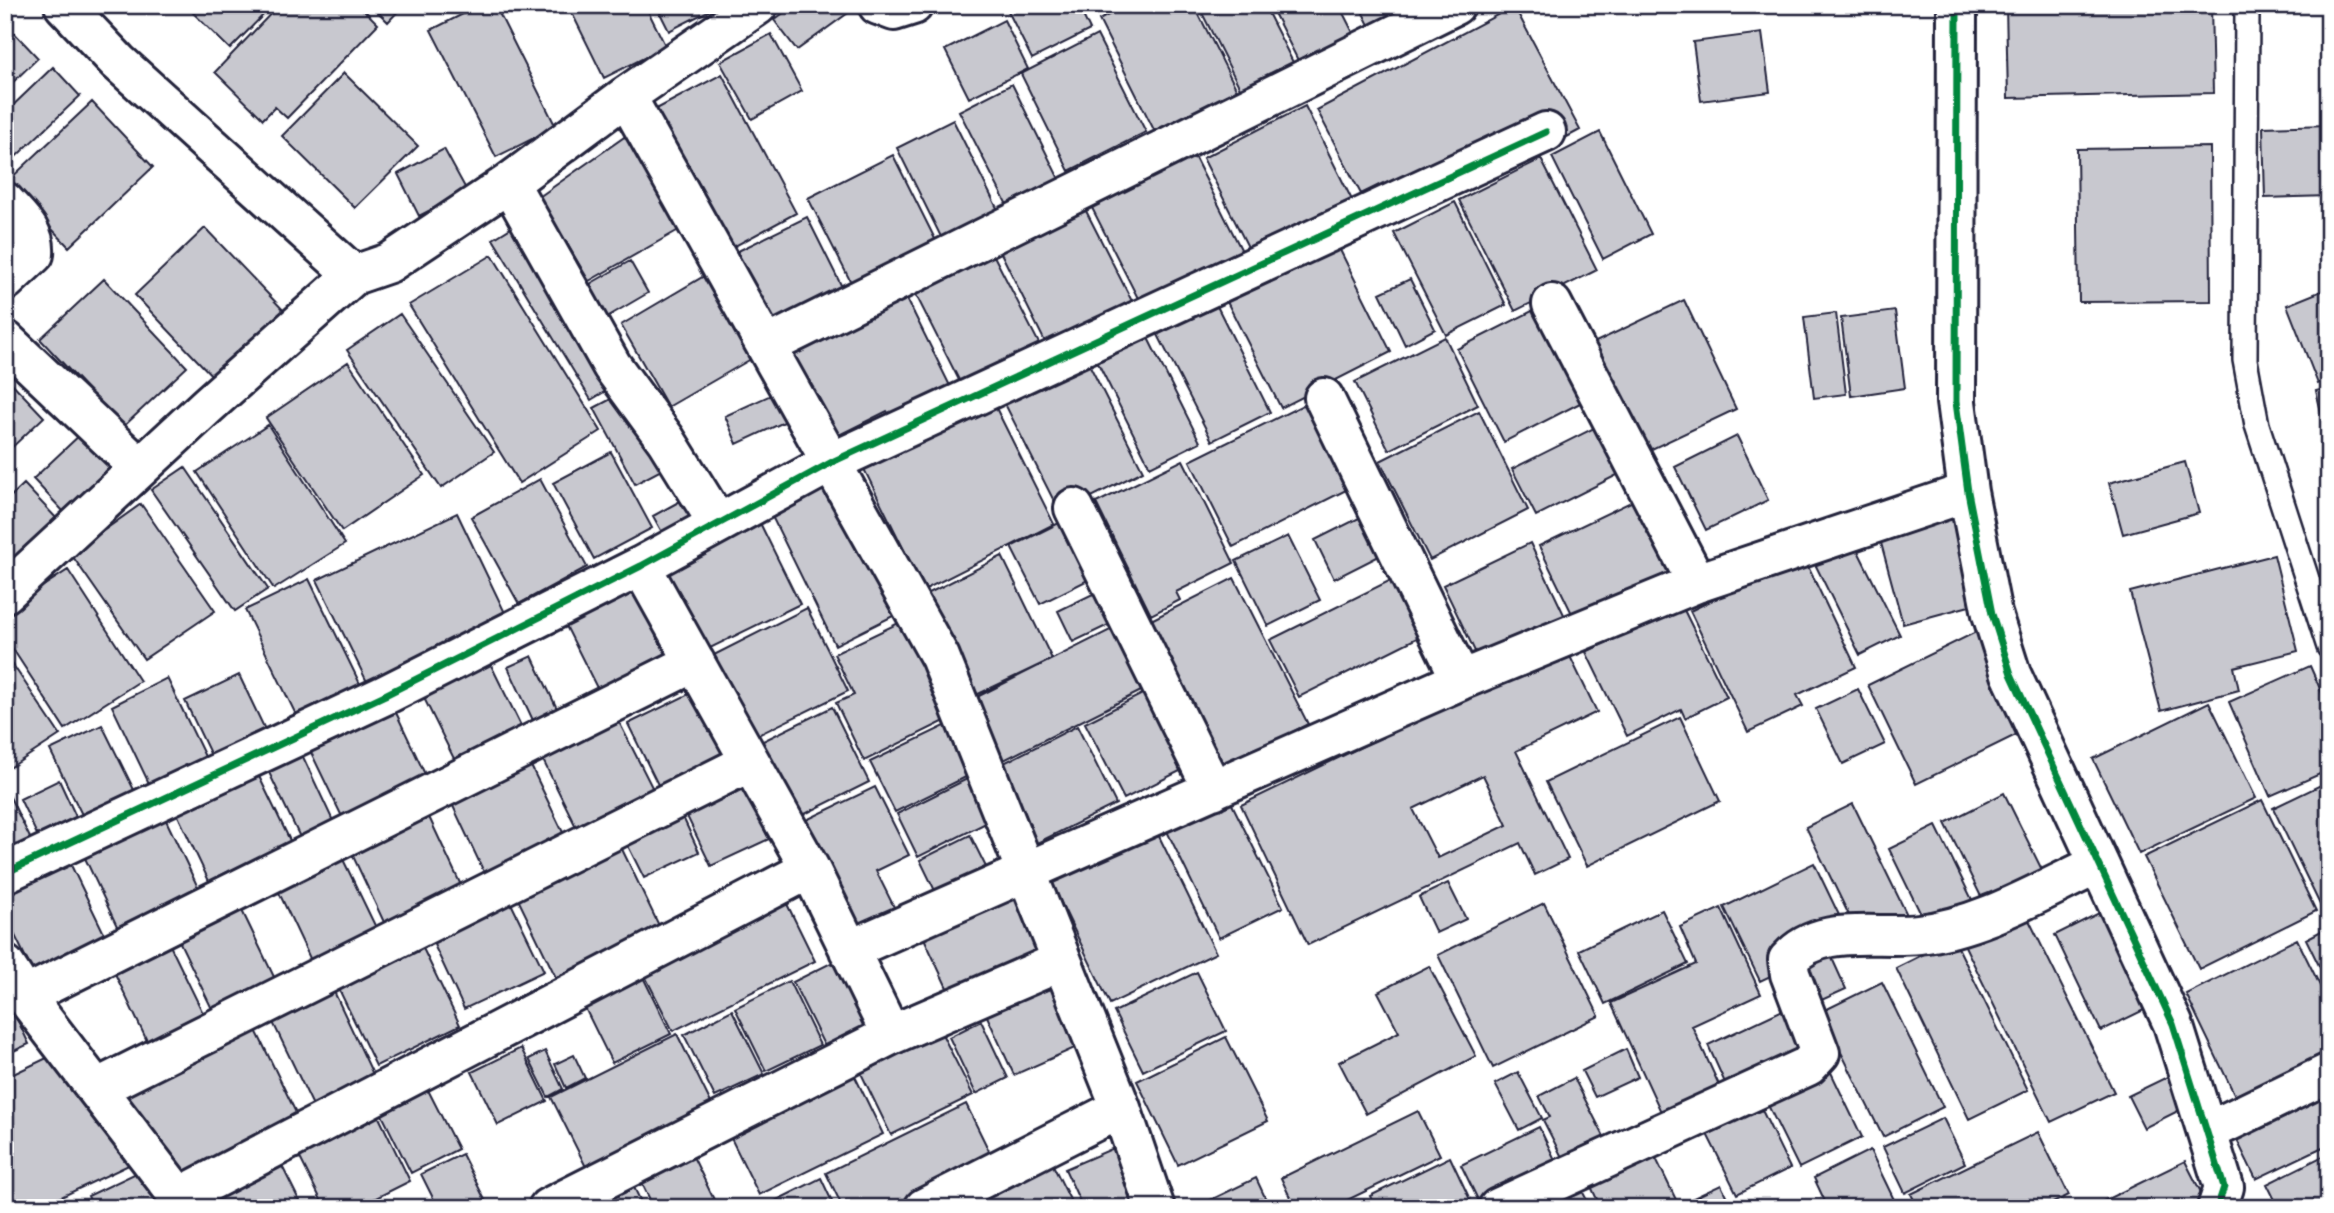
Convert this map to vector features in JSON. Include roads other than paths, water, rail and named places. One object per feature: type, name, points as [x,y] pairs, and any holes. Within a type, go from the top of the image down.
[{"type":"street","points":[[64,5],[128,71],[354,275]]},
{"type":"street","points":[[5,593],[354,275],[389,263],[509,183],[626,96],[758,5]]},
{"type":"street","points":[[878,5],[894,11],[913,5]]},
{"type":"street","points":[[766,346],[1455,5]]},
{"type":"street","points":[[1957,5],[1956,402],[1968,492],[1992,614],[2011,674],[2174,1024],[2224,1187],[2217,1208]]},
{"type":"street","points":[[626,96],[940,657],[1121,1108],[1155,1208]]},
{"type":"street","points":[[5,873],[385,695],[641,566],[717,522],[832,462],[1546,132]]},
{"type":"street","points":[[509,183],[612,366],[666,440],[717,522]]},
{"type":"street","points":[[5,202],[31,232],[35,242],[34,254],[5,281]]},
{"type":"street","points":[[1552,304],[1697,583]]},
{"type":"street","points":[[5,340],[140,468]]},
{"type":"street","points":[[1324,398],[1461,680]]},
{"type":"street","points":[[849,950],[1461,680],[1697,583],[1968,492]]},
{"type":"street","points":[[1074,508],[1213,790]]},
{"type":"street","points":[[641,566],[810,869],[891,1035]]},
{"type":"street","points":[[695,662],[15,980],[183,1202],[810,869]]},
{"type":"street","points":[[97,1088],[750,762]]},
{"type":"street","points":[[1498,1208],[1808,1066],[1820,1053],[1790,974],[1788,960],[1800,947],[1827,936],[1919,934],[1947,929],[1980,918],[2099,864]]},
{"type":"street","points":[[548,1208],[891,1035],[1062,961]]},
{"type":"street","points":[[2209,1131],[2329,1073]]},
{"type":"street","points":[[923,1208],[1121,1108]]},
{"type":"lane","points":[[2247,5],[2245,360],[2257,425],[2329,647]]}]
